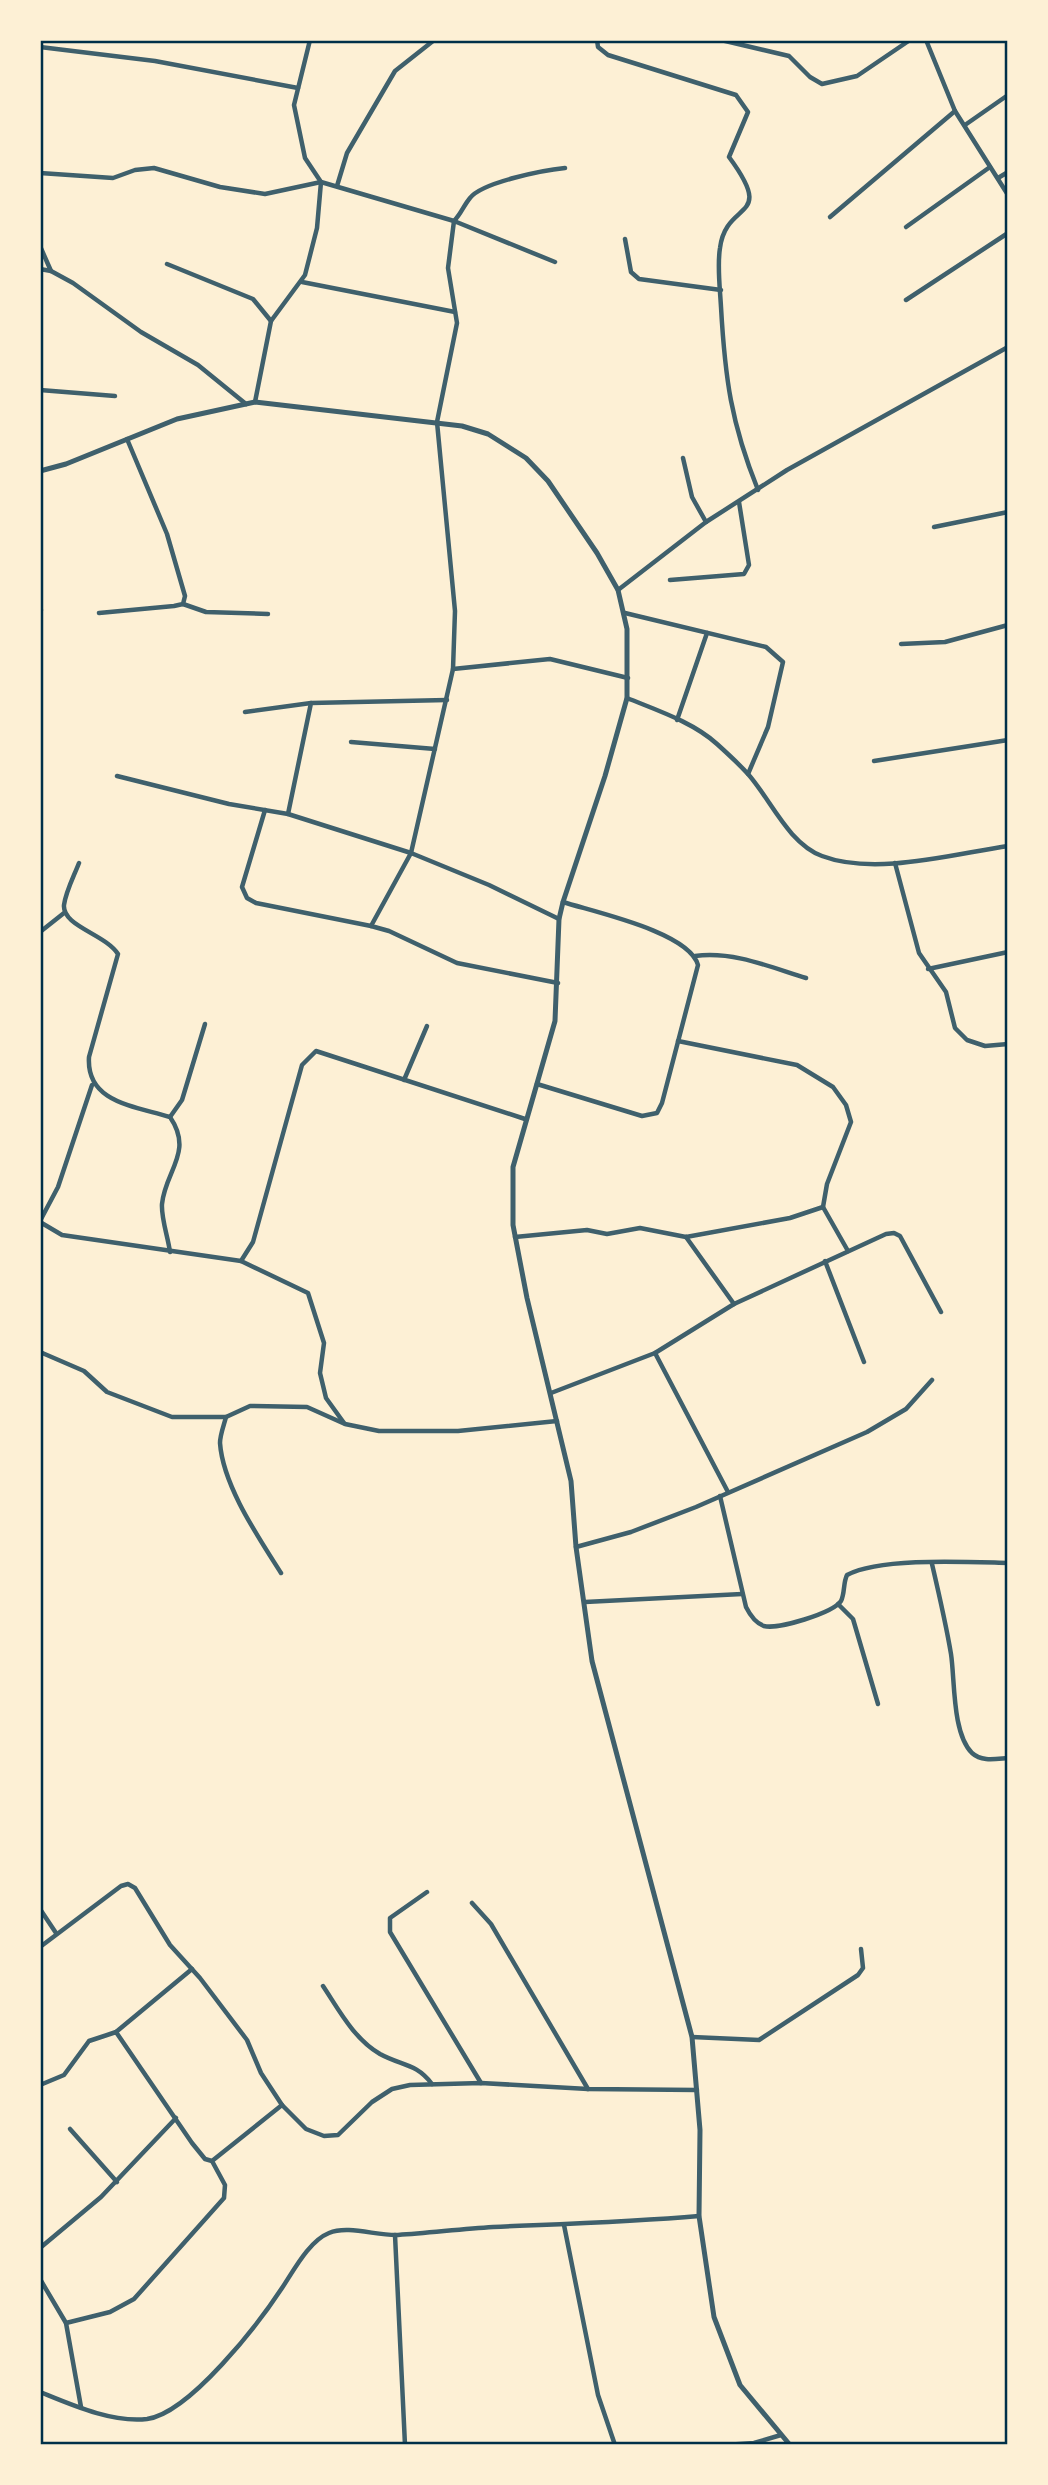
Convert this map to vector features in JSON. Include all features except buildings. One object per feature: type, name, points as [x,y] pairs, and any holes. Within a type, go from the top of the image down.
[{"type":"street","points":[[255,402],[271,321],[302,282],[317,228],[321,182],[305,158],[294,105],[310,40]]},
{"type":"street","points":[[597,40],[598,47],[608,55],[736,95],[748,111],[729,157],[749,185],[750,196],[747,206],[725,228],[722,237],[721,290],[724,358],[732,416],[758,490]]},
{"type":"street","points":[[721,40],[789,56],[810,77],[822,84],[858,76],[910,40]]},
{"type":"street","points":[[926,40],[956,111],[1008,195]]},
{"type":"street","points":[[337,186],[347,153],[395,71],[433,41]]},
{"type":"street","points":[[40,47],[168,63],[298,88]]},
{"type":"street","points":[[965,125],[1008,95]]},
{"type":"street","points":[[831,217],[956,111]]},
{"type":"street","points":[[906,227],[990,167]]},
{"type":"street","points":[[40,173],[113,178],[154,168],[220,187],[265,194],[321,182],[454,221],[555,262]]},
{"type":"street","points":[[371,926],[411,853],[453,669],[455,611],[437,422],[457,323],[448,268],[454,221],[470,196],[478,191],[522,175],[565,168]]},
{"type":"street","points":[[998,178],[1008,172]]},
{"type":"street","points":[[906,300],[1008,233]]},
{"type":"street","points":[[625,239],[631,272],[639,279],[721,290]]},
{"type":"street","points":[[40,246],[51,271]]},
{"type":"street","points":[[167,264],[253,299],[271,321]]},
{"type":"street","points":[[40,269],[51,271],[141,332],[198,365],[247,404]]},
{"type":"street","points":[[302,282],[455,313]]},
{"type":"street","points":[[618,590],[706,522],[811,456],[1008,347]]},
{"type":"street","points":[[40,390],[115,396]]},
{"type":"street","points":[[40,471],[177,419],[255,402],[437,422],[488,434],[526,458],[548,481],[618,590],[625,613],[627,698],[559,919],[555,1021],[526,1119],[511,1183],[515,1237],[571,1481],[576,1547],[592,1661],[692,2037],[698,2090],[699,2216],[709,2293],[727,2355],[740,2385],[790,2445]]},
{"type":"street","points":[[127,439],[167,534],[185,596],[183,604]]},
{"type":"street","points":[[683,458],[692,497],[706,522]]},
{"type":"street","points":[[670,580],[744,574],[749,565],[739,502]]},
{"type":"street","points":[[934,527],[1008,512]]},
{"type":"street","points":[[99,613],[183,604],[206,612],[268,614]]},
{"type":"street","points":[[625,613],[766,647],[783,662],[768,727],[748,774]]},
{"type":"street","points":[[901,644],[945,642],[1008,625]]},
{"type":"street","points":[[677,720],[707,633]]},
{"type":"street","points":[[453,669],[550,659],[628,677]]},
{"type":"street","points":[[627,698],[677,720],[715,741],[748,774],[806,848],[823,857],[844,861],[894,863],[1008,846]]},
{"type":"street","points":[[245,712],[310,703],[447,700]]},
{"type":"street","points":[[288,814],[310,703]]},
{"type":"street","points":[[874,761],[1008,740]]},
{"type":"street","points":[[351,742],[435,749]]},
{"type":"street","points":[[117,776],[288,814],[411,853],[489,885],[559,919]]},
{"type":"street","points":[[265,810],[242,887],[247,898],[256,903],[389,931],[457,963],[558,983]]},
{"type":"street","points":[[79,863],[64,902],[64,914],[70,921],[111,942],[118,954],[89,1057],[88,1071],[92,1084],[103,1096],[170,1116],[175,1124],[180,1147],[162,1208],[170,1252]]},
{"type":"street","points":[[894,863],[916,943],[928,969],[946,992],[952,1006],[955,1028],[961,1036],[985,1046],[1008,1044]]},
{"type":"street","points":[[536,1084],[649,1115],[661,1108],[698,965],[695,956],[670,938],[563,902]]},
{"type":"street","points":[[40,932],[64,914]]},
{"type":"street","points":[[928,969],[1008,952]]},
{"type":"street","points":[[695,956],[717,953],[733,956],[806,978]]},
{"type":"street","points":[[170,1116],[182,1100],[205,1024]]},
{"type":"street","points":[[404,1080],[427,1026]]},
{"type":"street","points":[[678,1041],[797,1065],[833,1087],[846,1105],[851,1122],[827,1184],[822,1207],[848,1251]]},
{"type":"street","points":[[241,1261],[253,1242],[305,1059],[316,1051],[526,1119]]},
{"type":"street","points":[[92,1084],[58,1187],[40,1221],[62,1235],[241,1261],[308,1293],[324,1343],[320,1373],[326,1398],[345,1424]]},
{"type":"street","points":[[515,1237],[587,1230],[607,1234],[640,1228],[686,1237],[790,1218],[822,1207]]},
{"type":"street","points":[[551,1393],[655,1353],[734,1304],[825,1261],[894,1233],[942,1311]]},
{"type":"street","points":[[686,1237],[734,1304]]},
{"type":"street","points":[[825,1261],[864,1362]]},
{"type":"street","points":[[40,1352],[85,1371],[107,1392],[172,1417],[226,1416],[250,1406],[307,1407],[345,1424],[379,1431],[458,1431],[557,1420]]},
{"type":"street","points":[[655,1353],[728,1492]]},
{"type":"street","points":[[576,1547],[631,1532],[867,1432],[906,1409],[932,1380]]},
{"type":"street","points":[[226,1416],[220,1441],[227,1472],[251,1526],[281,1573]]},
{"type":"street","points":[[720,1496],[742,1594],[751,1617],[766,1627],[774,1628],[811,1617],[838,1604],[844,1581],[852,1572],[876,1566],[1008,1563]]},
{"type":"street","points":[[932,1564],[947,1629],[957,1713],[964,1740],[974,1755],[983,1760],[1008,1758]]},
{"type":"street","points":[[585,1602],[742,1594]]},
{"type":"street","points":[[838,1604],[853,1619],[878,1704]]},
{"type":"street","points":[[40,1947],[55,1933],[121,1886],[128,1884],[135,1888],[170,1945],[247,2040],[261,2073],[282,2105],[306,2129],[324,2136],[338,2135],[372,2102],[392,2089],[481,2083],[588,2089],[698,2090]]},
{"type":"street","points":[[428,1892],[390,1918],[390,1932],[481,2083]]},
{"type":"street","points":[[472,1903],[491,1924],[588,2089]]},
{"type":"street","points":[[40,1909],[55,1933]]},
{"type":"street","points":[[692,2037],[758,2040],[858,1975],[863,1968],[861,1950]]},
{"type":"street","points":[[41,2086],[64,2075],[89,2041],[116,2032],[192,1969]]},
{"type":"street","points":[[323,1986],[363,2042],[381,2055],[420,2069],[433,2085]]},
{"type":"street","points":[[66,2323],[123,2306],[150,2283],[224,2198],[225,2185],[212,2161],[205,2159],[116,2032]]},
{"type":"street","points":[[212,2161],[282,2105]]},
{"type":"street","points":[[40,2248],[117,2182],[176,2118]]},
{"type":"street","points":[[70,2129],[117,2182]]},
{"type":"street","points":[[40,2392],[81,2408],[132,2420],[150,2419],[165,2412],[198,2387],[230,2355],[257,2324],[311,2248],[326,2234],[337,2230],[395,2235],[699,2216]]},
{"type":"street","points":[[564,2225],[598,2395],[615,2445]]},
{"type":"street","points":[[395,2235],[405,2445]]},
{"type":"street","points":[[41,2282],[66,2323],[81,2408]]},
{"type":"street","points":[[725,2445],[754,2444],[781,2435]]}]
